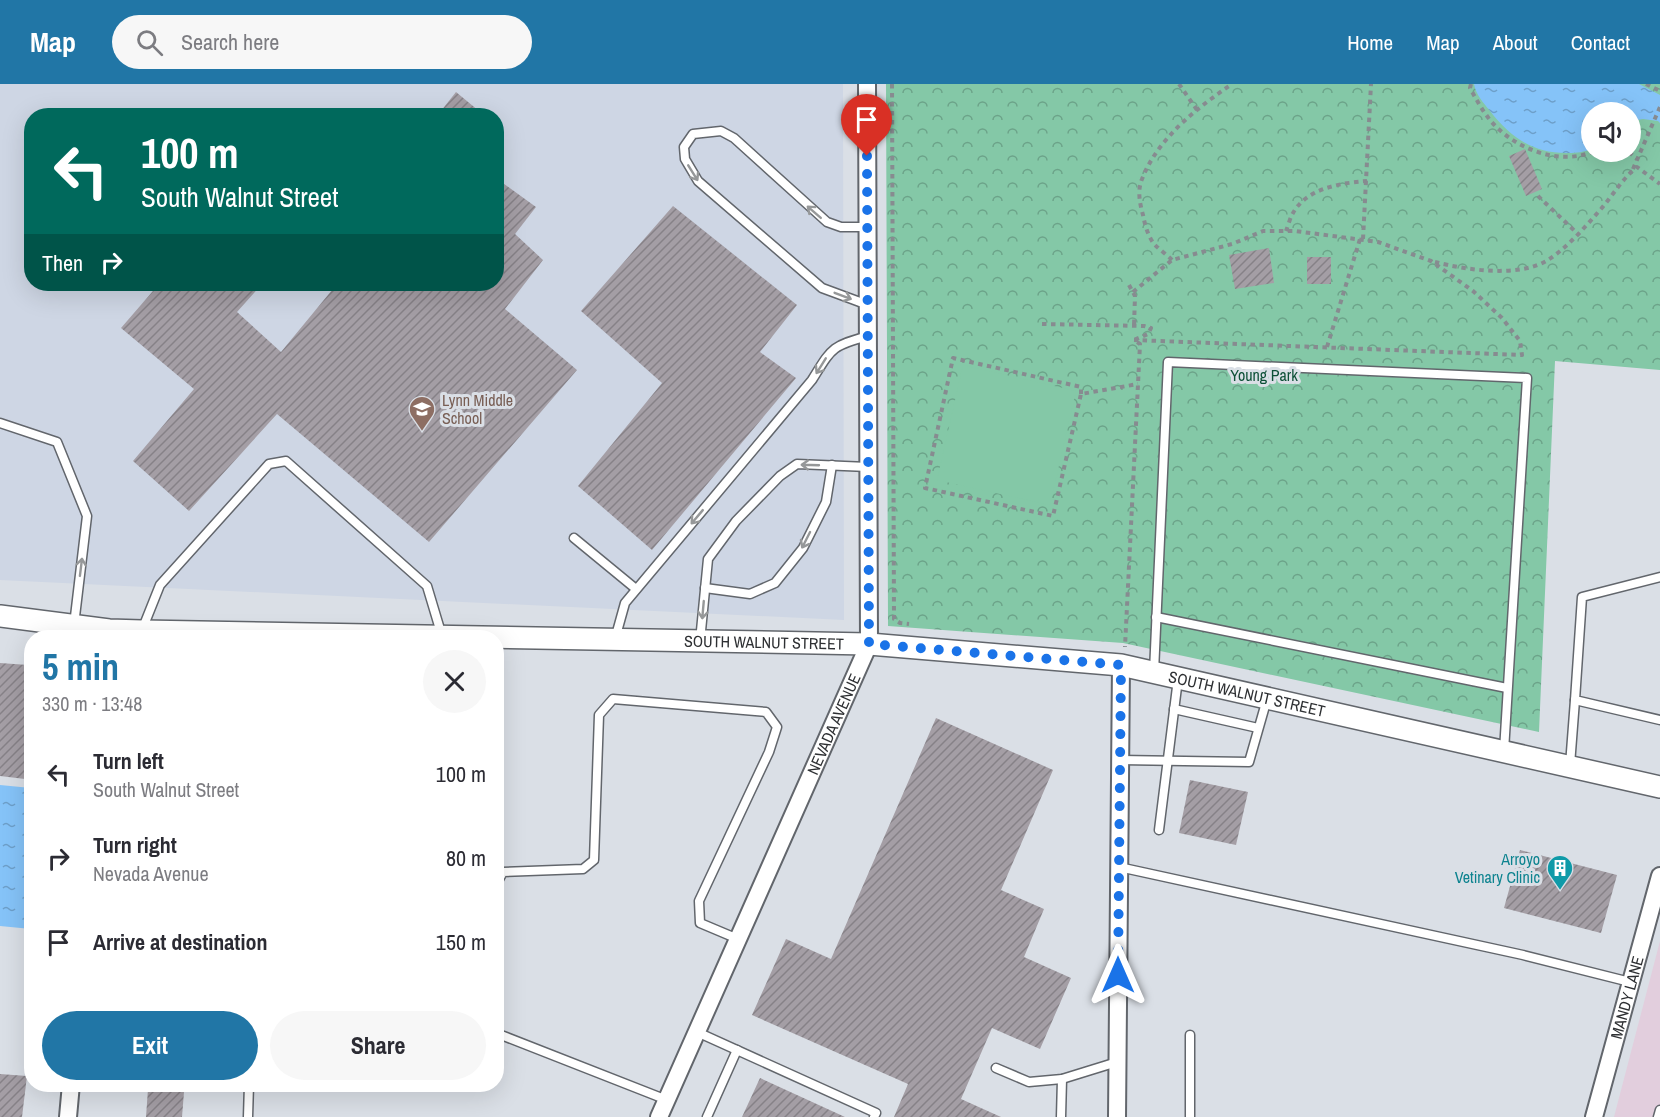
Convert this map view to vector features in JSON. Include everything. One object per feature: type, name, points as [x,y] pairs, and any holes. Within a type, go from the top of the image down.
[{"type":"street","name":"NEVADA AVENUE","points":[[659,1117],[869,644],[867,84]]},
{"type":"street","name":"SOUTH WALNUT STREET","points":[[0,616],[91,630]]},
{"type":"street","name":"SOUTH WALNUT STREET","points":[[504,637],[869,644],[1122,666],[1660,787]]},
{"type":"street","points":[[1117,1117],[1122,666]]},
{"type":"street","name":"MANDY LANE","points":[[1594,1117],[1660,876]]},
{"type":"street","points":[[68,1117],[70,1092]]},
{"type":"lane","points":[[868,227],[841,227],[827,222],[734,138],[721,131],[693,134],[684,147],[685,159],[698,181],[795,265],[822,288],[868,305]]},
{"type":"lane","points":[[615,639],[625,603],[812,380],[828,355],[840,344],[868,336]]},
{"type":"lane","points":[[1154,673],[1168,362],[1527,378],[1503,752]]},
{"type":"lane","points":[[0,423],[57,442],[87,516],[74,626]]},
{"type":"lane","points":[[142,630],[160,585],[269,464],[286,460],[427,586],[441,630]]},
{"type":"lane","points":[[700,641],[708,559],[736,521],[780,476],[797,464],[868,467]]},
{"type":"lane","points":[[705,588],[750,594],[775,583],[803,548],[826,502],[832,465]]},
{"type":"lane","points":[[574,538],[636,589]]},
{"type":"lane","points":[[1570,766],[1582,597],[1660,577]]},
{"type":"lane","points":[[1156,617],[1508,688]]},
{"type":"lane","points":[[1159,830],[1178,678]]},
{"type":"lane","points":[[1120,760],[1249,762],[1268,698]]},
{"type":"lane","points":[[504,872],[582,869],[594,860],[599,715],[613,699],[766,712],[777,727],[769,752],[699,901],[700,923],[738,939]]},
{"type":"lane","points":[[1575,700],[1660,720]]},
{"type":"lane","points":[[1174,709],[1258,728]]},
{"type":"lane","points":[[1119,867],[1512,953],[1630,982]]},
{"type":"lane","points":[[697,1032],[876,1113],[874,1117]]},
{"type":"lane","points":[[1190,1035],[1190,1117]]},
{"type":"lane","points":[[504,1036],[667,1100]]},
{"type":"lane","points":[[707,1117],[737,1050]]},
{"type":"lane","points":[[996,1068],[1029,1082],[1062,1079],[1117,1062]]},
{"type":"lane","points":[[1061,1117],[1062,1079]]},
{"type":"lane","points":[[248,1117],[249,1092]]},
{"type":"lane","points":[[1658,1117],[1660,1110]]},
{"type":"path","points":[[892,84],[894,619]]},
{"type":"path","points":[[1179,84],[1197,111]]},
{"type":"path","points":[[1172,260],[1155,244],[1146,228],[1139,202],[1141,181],[1160,148],[1184,122],[1232,84]]},
{"type":"path","points":[[1326,347],[1362,239],[1371,84]]},
{"type":"path","points":[[1471,84],[1470,88],[1491,121],[1510,139],[1546,155],[1570,157],[1581,154]]},
{"type":"path","points":[[1646,84],[1660,91]]},
{"type":"path","points":[[1641,148],[1660,107]]},
{"type":"path","points":[[1632,171],[1635,162]]},
{"type":"path","points":[[1133,292],[1172,260],[1206,252],[1263,231],[1286,231],[1378,242],[1458,268],[1484,271],[1525,268],[1546,261],[1578,234],[1637,166],[1660,184]]},
{"type":"path","points":[[1286,231],[1293,213],[1307,197],[1327,188],[1347,183],[1366,182]]},
{"type":"path","points":[[1538,196],[1578,234]]},
{"type":"path","points":[[1134,340],[1522,355],[1520,341],[1502,318],[1473,291],[1431,261]]},
{"type":"path","points":[[1129,285],[1135,296],[1134,326]]},
{"type":"path","points":[[1042,324],[1151,328],[1148,334],[1134,340]]},
{"type":"path","points":[[1122,666],[1140,344],[1134,340]]},
{"type":"path","points":[[953,358],[1081,387],[1081,393],[1053,516],[925,488],[953,358]]},
{"type":"path","points":[[1081,393],[1138,384]]},
{"type":"shaded area","name":"Lynn Middle School","points":[[0,84],[843,84],[844,620],[0,580]]},
{"type":"shaded area","points":[[1660,941],[1660,1117],[1614,1117]]},
{"type":"green space","name":"Young Park","points":[[886,84],[1660,84],[1660,370],[1555,361],[1539,732],[1123,643],[888,626]]},
{"type":"green space","points":[[963,365],[1076,391],[1050,505],[937,480]]},
{"type":"water","points":[[1474,84],[1639,84],[1660,95],[1660,123],[1641,119],[1641,102],[1581,102],[1581,152],[1556,153],[1534,147],[1515,136],[1498,121],[1476,92]]},
{"type":"water","points":[[0,785],[24,787],[24,928],[0,926]]},
{"type":"building","points":[[456,92],[475,108],[443,108]]},
{"type":"building","points":[[1525,149],[1542,189],[1526,196],[1509,156]]},
{"type":"building","points":[[504,184],[536,207],[515,234],[543,260],[505,309],[577,370],[429,542],[277,414],[189,511],[133,461],[194,389],[121,328],[153,291],[256,291],[237,312],[281,352],[331,291],[504,291]]},
{"type":"building","points":[[673,206],[797,305],[760,352],[796,378],[652,550],[578,486],[662,383],[581,311]]},
{"type":"building","points":[[1269,248],[1274,283],[1235,289],[1229,255]]},
{"type":"building","points":[[1307,257],[1331,257],[1331,284],[1307,284]]},
{"type":"building","points":[[0,663],[24,665],[24,779],[0,776]]},
{"type":"building","points":[[936,718],[1053,770],[1001,890],[1044,909],[1024,957],[1071,978],[1040,1049],[992,1028],[961,1099],[1001,1117],[894,1117],[908,1084],[752,1015],[786,939],[831,959]]},
{"type":"building","points":[[1190,780],[1248,792],[1236,845],[1179,833]]},
{"type":"building","name":"Arroyo Vetinary Clinic","points":[[1520,850],[1617,875],[1601,933],[1504,908]]},
{"type":"building","points":[[0,1074],[24,1076],[25,1092],[22,1117],[0,1117]]},
{"type":"building","points":[[760,1078],[845,1117],[742,1117]]},
{"type":"building","points":[[148,1092],[184,1092],[182,1117],[146,1117]]},
{"type":"place","name":"Lynn Middle School","points":[[422,432]]},
{"type":"place","name":"Arroyo Vetinary Clinic","points":[[1560,891]]},
{"type":"route","points":[[867,156],[869,644],[1121,665],[1118,975]]}]
